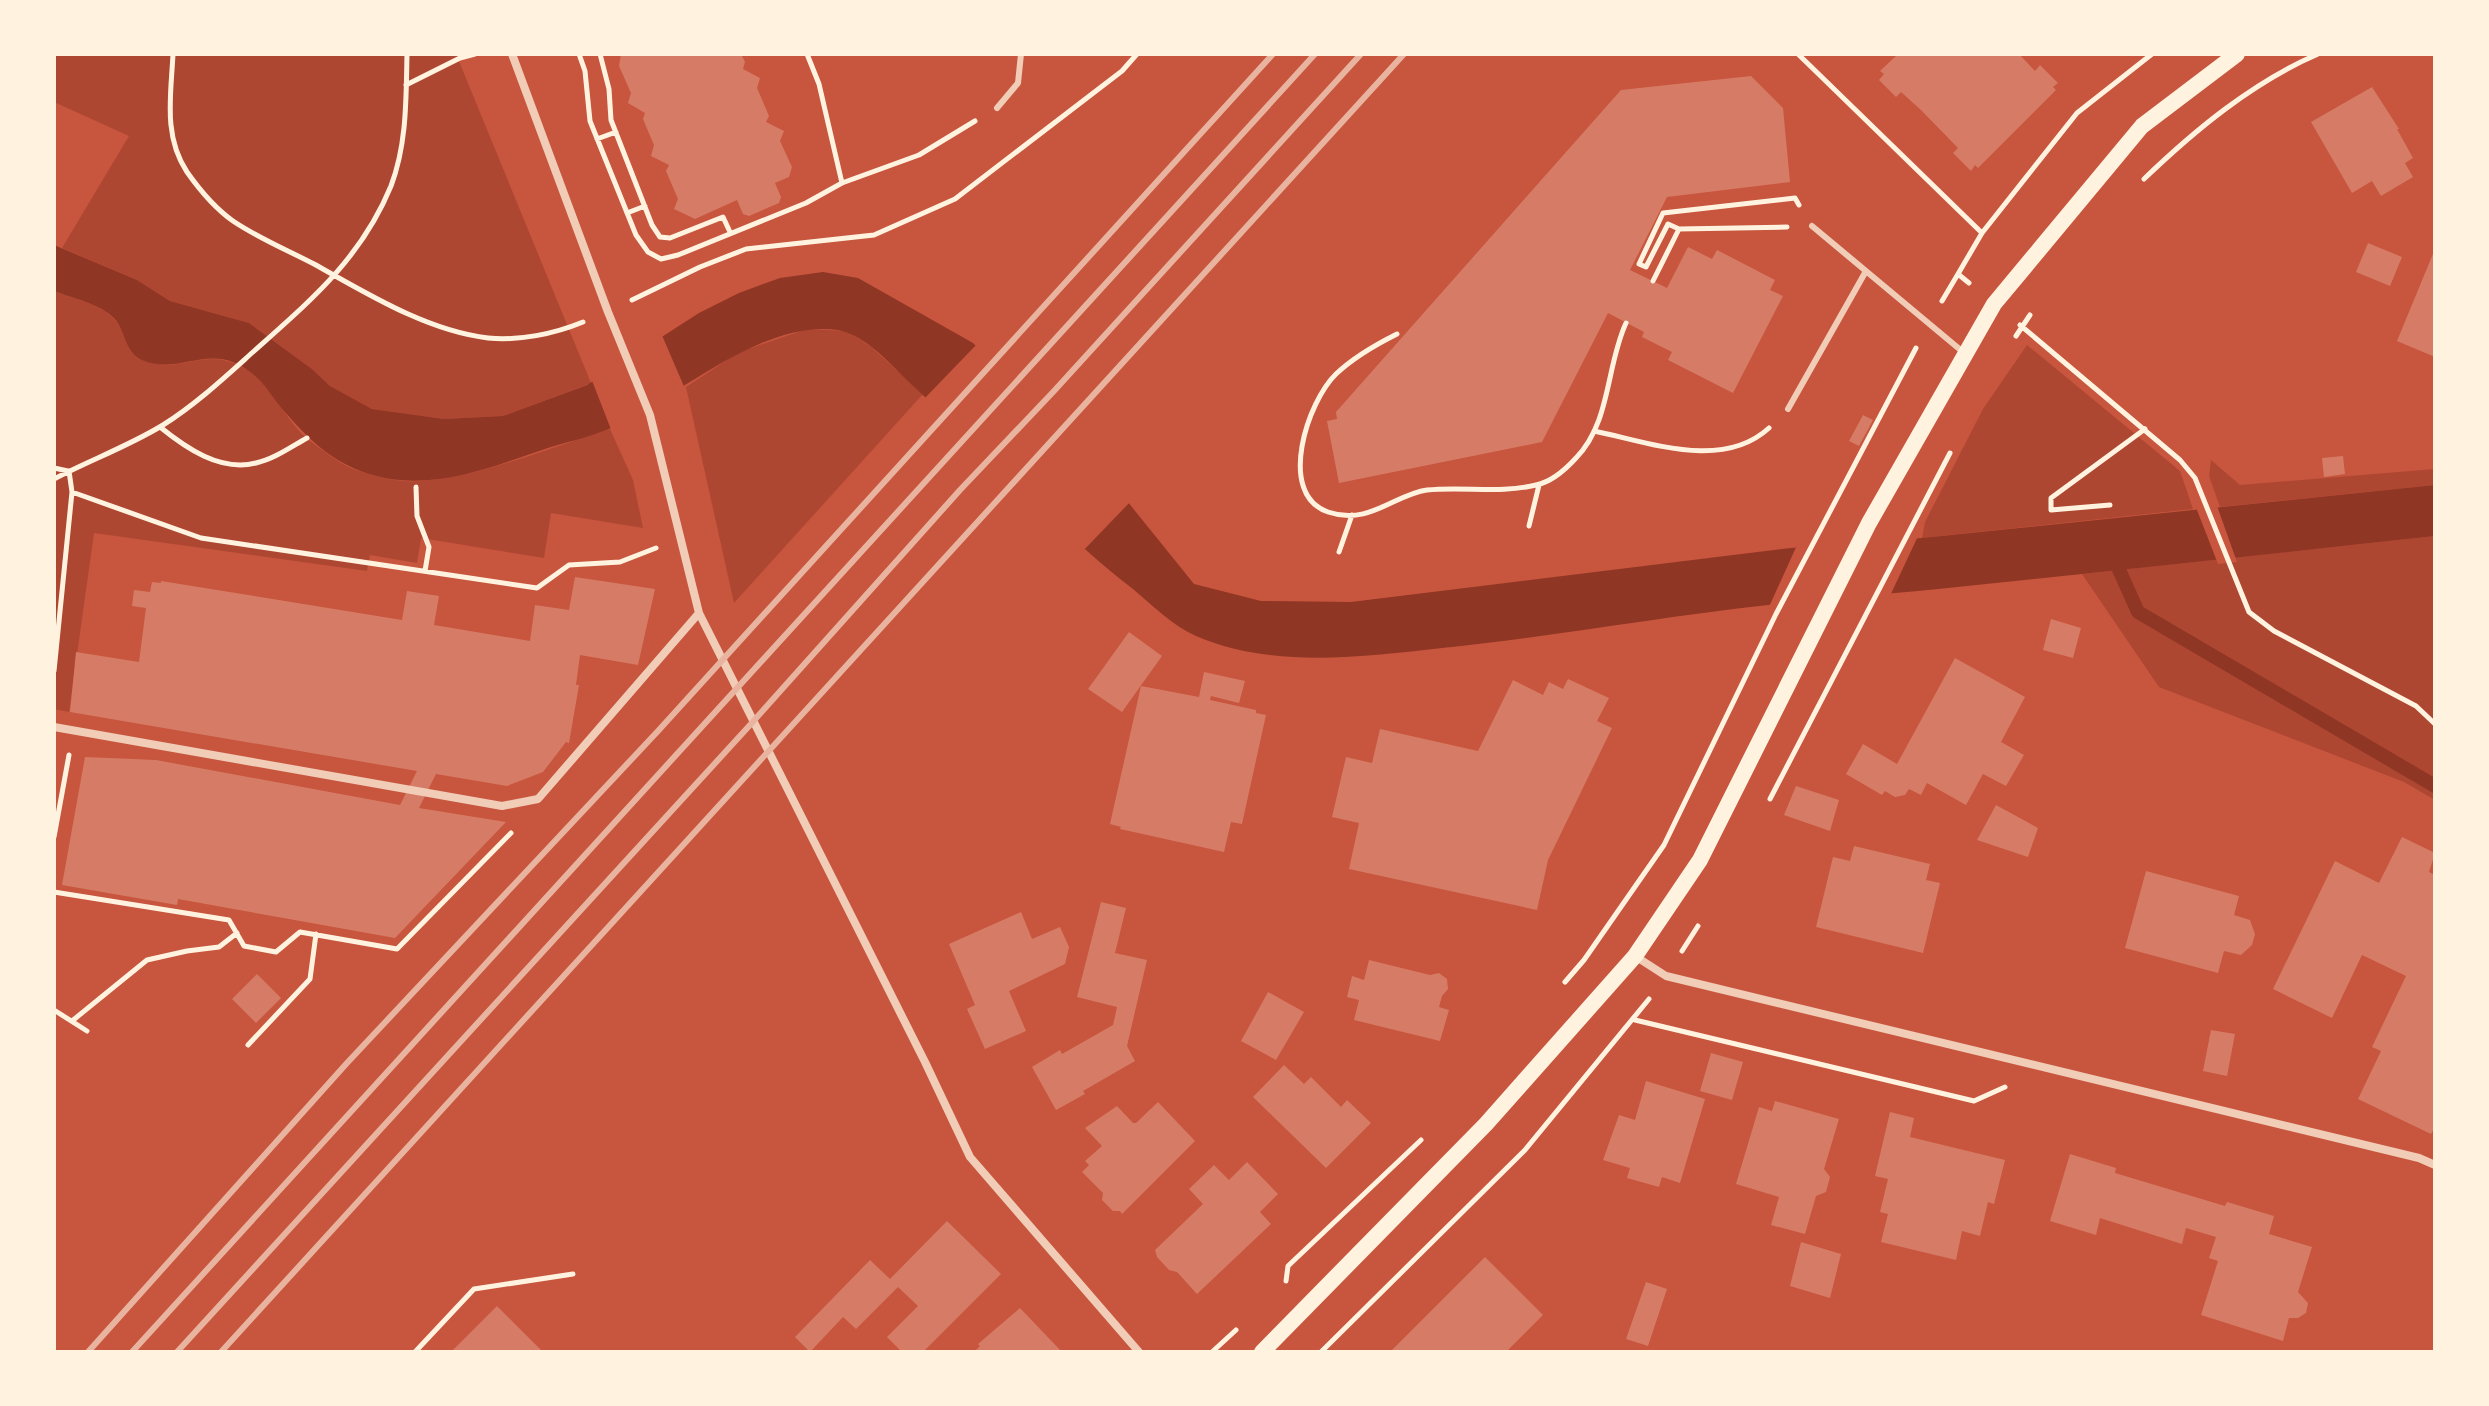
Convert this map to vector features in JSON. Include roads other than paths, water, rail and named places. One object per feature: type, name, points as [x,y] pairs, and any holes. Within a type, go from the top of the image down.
[{"type":"main road","points":[[1262,1352],[1486,1124],[1635,956],[1700,860],[1869,523],[1994,304],[2142,126],[2237,54]]},
{"type":"street","points":[[512,54],[650,415],[699,613],[970,1157],[1139,1352]]},
{"type":"street","points":[[54,727],[502,806],[521,803],[538,799],[699,613]]},
{"type":"street","points":[[1635,956],[1666,976],[2419,1158],[2435,1165]]},
{"type":"lane","points":[[997,108],[1018,83],[1021,54]]},
{"type":"lane","points":[[1812,226],[1966,354]]},
{"type":"lane","points":[[1788,409],[1866,271]]},
{"type":"waterway","points":[[2112,554],[2138,612],[2435,786]]},
{"type":"railway","points":[[88,1352],[347,1063],[658,731],[1273,54]]},
{"type":"railway","points":[[132,1352],[1315,54]]},
{"type":"railway","points":[[177,1352],[750,725],[960,490],[1361,54]]},
{"type":"railway","points":[[221,1352],[1404,54]]}]
